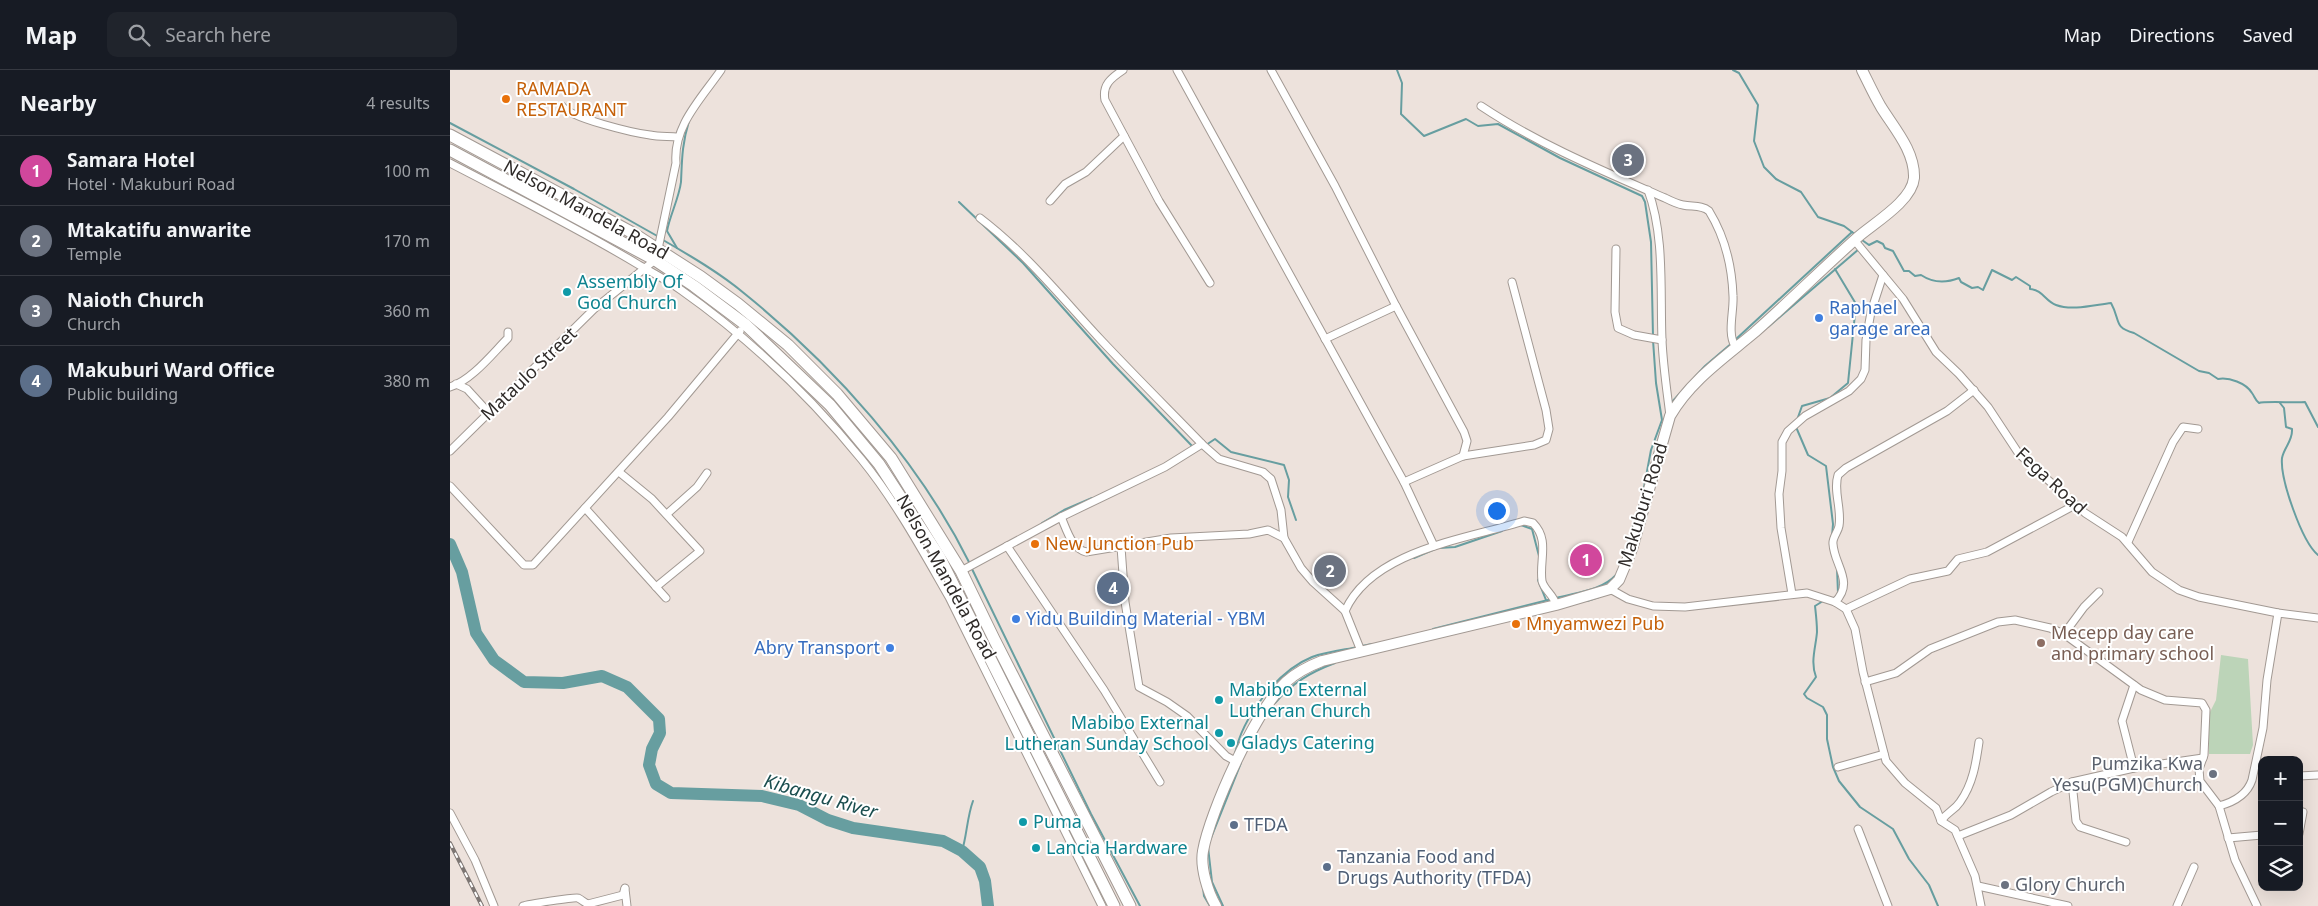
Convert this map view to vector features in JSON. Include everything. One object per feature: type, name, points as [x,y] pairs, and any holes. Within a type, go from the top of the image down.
[{"type":"main road","name":"Nelson Mandela Road","points":[[450,135],[631,232],[830,405],[880,464],[939,556],[1114,906]]},
{"type":"main road","name":"Nelson Mandela Road","points":[[450,150],[701,276],[757,318],[788,345],[837,394],[891,458],[961,571],[998,648],[1130,906]]},
{"type":"main road","points":[[830,405],[837,394]]},
{"type":"street","points":[[656,254],[676,163],[675,150],[678,137],[684,121],[721,70]]},
{"type":"street","points":[[1123,70],[1108,82],[1104,100],[1159,201],[1210,283]]},
{"type":"street","points":[[1177,70],[1404,482],[1434,546]]},
{"type":"street","points":[[1271,70],[1335,186],[1396,306],[1464,432],[1467,441],[1463,456]]},
{"type":"street","name":"Makuburi Road","points":[[1216,906],[1211,899],[1202,853],[1218,804],[1252,731],[1269,703],[1286,682],[1303,668],[1361,651],[1556,604],[1610,589],[1619,580],[1632,549],[1670,416],[1679,400],[1735,346],[1754,332],[1906,196],[1914,179],[1910,158],[1903,140],[1881,108],[1862,70]]},
{"type":"street","points":[[562,106],[568,113],[616,128],[651,136],[678,137]]},
{"type":"street","points":[[1481,106],[1544,142],[1680,205],[1706,208],[1727,250],[1733,299],[1731,337],[1735,346]]},
{"type":"street","points":[[1050,201],[1065,184],[1086,172],[1124,136]]},
{"type":"street","points":[[450,163],[583,232],[680,289],[742,329],[759,351],[823,415],[863,461],[899,512],[948,597],[1102,906]]},
{"type":"street","points":[[1648,190],[1654,210],[1662,288],[1662,340],[1670,416]]},
{"type":"street","points":[[980,218],[1005,237],[1044,275],[1100,339],[1202,444],[1219,459],[1263,472],[1271,479],[1281,510],[1284,538],[1301,568],[1313,582],[1345,611],[1361,651]]},
{"type":"street","name":"Fega Road","points":[[1855,241],[1907,304],[1936,352],[1974,390],[1988,407],[2019,454],[2074,505],[2128,542],[2152,572],[2179,590],[2213,600],[2278,613],[2318,618]]},
{"type":"street","points":[[1616,249],[1615,312],[1618,328],[1634,335],[1662,340]]},
{"type":"street","name":"Mataulo Street","points":[[450,451],[594,309],[645,268],[656,254]]},
{"type":"street","points":[[1792,594],[1781,528],[1779,494],[1783,438],[1788,430],[1805,416],[1849,391],[1861,379],[1865,370],[1866,340],[1871,312],[1883,275]]},
{"type":"street","points":[[1404,482],[1463,456],[1534,445],[1546,440],[1549,435],[1546,410],[1512,282]]},
{"type":"street","points":[[1325,340],[1396,306]]},
{"type":"street","points":[[450,486],[526,565],[533,565],[668,417],[742,329]]},
{"type":"street","points":[[450,387],[458,384],[485,362],[508,338],[508,332]]},
{"type":"street","points":[[450,383],[458,384],[467,389],[488,413]]},
{"type":"street","points":[[1835,602],[1841,596],[1843,586],[1841,567],[1832,542],[1839,525],[1838,475],[1846,468],[1947,411],[1974,390]]},
{"type":"street","points":[[2128,542],[2173,442],[2183,427],[2198,428]]},
{"type":"street","points":[[961,571],[1060,517],[1165,467],[1202,444]]},
{"type":"street","points":[[618,472],[652,499],[700,551],[656,587]]},
{"type":"street","points":[[667,514],[697,487],[707,473]]},
{"type":"street","points":[[1846,609],[1910,578],[1948,571],[1958,559],[1987,552],[2074,505]]},
{"type":"street","points":[[585,508],[666,598]]},
{"type":"street","points":[[1060,517],[1074,543],[1081,551],[1091,552],[1171,538],[1249,534],[1268,530],[1284,538]]},
{"type":"street","points":[[1345,611],[1356,591],[1374,576],[1404,558],[1434,546],[1524,521],[1533,523],[1538,528],[1544,543],[1541,568],[1543,584],[1555,598],[1556,604]]},
{"type":"street","points":[[1007,546],[1104,690],[1160,782]]},
{"type":"street","points":[[1121,547],[1124,602],[1138,687],[1167,702],[1187,716],[1226,756],[1237,762]]},
{"type":"street","points":[[1610,589],[1643,604],[1672,607],[1746,601],[1807,593],[1835,602],[1846,609],[1855,629],[1865,682],[1886,761],[1905,783],[1936,808],[1941,822],[1955,830],[1978,886],[1982,906]]},
{"type":"street","points":[[2064,634],[2084,607],[2099,592]]},
{"type":"street","points":[[2219,806],[2239,798],[2250,786],[2252,780],[2264,728],[2267,680],[2278,613]]},
{"type":"street","points":[[1865,682],[1896,673],[1930,649],[1998,622],[2015,620],[2050,628],[2064,634],[2134,685],[2165,700],[2204,705],[2206,710],[2203,758],[2199,770],[2200,781],[2219,806],[2235,860],[2257,906]]},
{"type":"street","points":[[2134,685],[2122,721],[2134,768]]},
{"type":"street","points":[[1941,822],[1948,812],[1955,808],[1967,790],[1974,772],[1979,742]]},
{"type":"street","points":[[1838,767],[1884,754]]},
{"type":"street","points":[[1958,836],[2011,816],[2072,782],[2134,768],[2203,758]]},
{"type":"street","points":[[2303,776],[2318,775]]},
{"type":"street","points":[[2252,780],[2258,779]]},
{"type":"street","points":[[2072,782],[2076,821],[2080,827],[2126,842]]},
{"type":"street","points":[[450,813],[475,860],[494,906]]},
{"type":"street","points":[[1858,829],[1888,906]]},
{"type":"street","points":[[2228,838],[2258,835]]},
{"type":"street","points":[[2177,906],[2194,867]]},
{"type":"street","points":[[1978,886],[2068,906]]},
{"type":"street","points":[[523,906],[552,902],[567,897],[578,898],[588,904],[623,895],[625,888],[627,906]]},
{"type":"green space","points":[[2221,655],[2248,659],[2253,745],[2250,754],[2209,754],[2209,714],[2216,700]]},
{"type":"waterway","points":[[1397,70],[1402,83],[1401,114],[1424,136],[1466,119],[1478,126],[1498,124],[1560,158],[1642,196],[1645,202],[1651,242],[1653,336]]},
{"type":"waterway","points":[[1733,70],[1739,73],[1758,105],[1754,141],[1764,167],[1776,179],[1801,192],[1818,217],[1844,226],[1856,235]]},
{"type":"waterway","points":[[677,248],[667,231],[680,188],[684,144],[689,121]]},
{"type":"waterway","points":[[450,123],[659,237]]},
{"type":"waterway","points":[[959,202],[1023,263],[1113,364],[1194,448]]},
{"type":"waterway","points":[[1735,340],[1852,232]]},
{"type":"waterway","points":[[663,240],[705,265],[735,286],[811,352],[842,384],[872,417],[926,488],[970,564]]},
{"type":"waterway","points":[[1862,240],[1869,245],[1877,241],[1883,244],[1885,248],[1893,251],[1904,271],[1909,271],[1915,276],[1921,275],[1930,280],[1949,281],[1959,278],[1961,282],[1972,288],[1978,287],[1983,290],[1992,270],[2012,280],[2016,277],[2030,286],[2030,289],[2038,291],[2049,301],[2062,307],[2076,308],[2111,303],[2120,326],[2127,331],[2134,333],[2199,371],[2209,373],[2218,379],[2227,379],[2246,386],[2259,403],[2305,402],[2318,427]]},
{"type":"waterway","points":[[1768,327],[1859,249]]},
{"type":"waterway","points":[[1797,420],[1802,406],[1830,398],[1848,383],[1856,304],[1835,269]]},
{"type":"waterway","points":[[1621,564],[1642,498],[1651,450],[1662,420],[1656,383],[1653,340]]},
{"type":"waterway","points":[[1671,403],[1705,366],[1732,343]]},
{"type":"waterway","points":[[2280,403],[2284,408],[2286,427],[2292,429],[2291,437],[2282,458],[2282,468],[2288,494],[2305,537],[2318,555]]},
{"type":"waterway","points":[[1796,427],[1808,455],[1826,466],[1833,524],[1832,537]]},
{"type":"waterway","points":[[1206,445],[1215,439],[1231,452],[1284,465],[1289,480],[1288,497],[1296,520]]},
{"type":"waterway","points":[[1042,523],[1064,510],[1092,498]]},
{"type":"waterway","points":[[1521,525],[1532,529],[1539,556]]},
{"type":"waterway","points":[[1439,548],[1455,547],[1502,531]]},
{"type":"waterway","name":"Kibangu River","points":[[450,544],[462,572],[476,633],[494,660],[524,682],[563,683],[602,676],[627,687],[659,719],[660,733],[652,749],[649,765],[656,784],[671,793],[762,796],[799,805],[828,820],[853,828],[943,841],[962,851],[980,867],[985,881],[988,906]]},
{"type":"waterway","points":[[1414,558],[1435,549]]},
{"type":"waterway","points":[[1837,568],[1838,593]]},
{"type":"waterway","points":[[972,569],[1091,814],[1140,906]]},
{"type":"waterway","points":[[1556,598],[1596,588],[1616,575]]},
{"type":"waterway","points":[[1540,578],[1538,580],[1546,600]]},
{"type":"waterway","points":[[1587,601],[1599,597]]},
{"type":"waterway","points":[[1433,629],[1552,599]]},
{"type":"waterway","points":[[1823,601],[1815,606],[1817,632],[1813,666],[1816,677],[1804,694],[1807,698],[1823,707],[1827,715],[1827,739],[1833,767],[1839,781],[1860,807],[1893,829],[1909,859],[1929,885],[1938,906]]},
{"type":"waterway","points":[[1362,646],[1372,644]]},
{"type":"waterway","points":[[1235,754],[1239,740],[1253,711],[1274,684],[1286,673],[1312,657],[1358,647]]},
{"type":"waterway","points":[[1275,703],[1302,679],[1335,663]]},
{"type":"waterway","points":[[1211,838],[1241,763]]},
{"type":"waterway","points":[[1051,793],[1056,805]]},
{"type":"waterway","points":[[962,851],[973,801]]},
{"type":"waterway","points":[[1065,823],[1077,845]]},
{"type":"waterway","points":[[1208,847],[1212,882],[1223,906]]},
{"type":"waterway","points":[[1203,887],[1204,896],[1210,906]]},
{"type":"railway","points":[[450,843],[482,906]]},
{"type":"place","name":"RAMADA RESTAURANT","points":[[506,99]]},
{"type":"place","name":"Naioth Church","points":[[1628,160]]},
{"type":"place","name":"Assembly Of God Church","points":[[567,292]]},
{"type":"place","name":"Raphael garage area","points":[[1819,318]]},
{"type":"place","name":"New Junction Pub","points":[[1035,544]]},
{"type":"place","name":"Samara Hotel","points":[[1586,560]]},
{"type":"place","name":"Mtakatifu anwarite","points":[[1330,571]]},
{"type":"place","name":"Makuburi Ward Office","points":[[1113,588]]},
{"type":"place","name":"Yidu Building Material - YBM","points":[[1016,619]]},
{"type":"place","name":"Mnyamwezi Pub","points":[[1516,624]]},
{"type":"place","name":"Mecepp day care and primary school","points":[[2041,643]]},
{"type":"place","name":"Abry Transport","points":[[890,648]]},
{"type":"place","name":"Mabibo External Lutheran Church","points":[[1219,700]]},
{"type":"place","name":"Mabibo External Lutheran Sunday School","points":[[1219,733]]},
{"type":"place","name":"Gladys Catering","points":[[1231,743]]},
{"type":"place","name":"Pumzika Kwa Yesu(PGM)Church","points":[[2213,774]]},
{"type":"place","name":"Puma","points":[[1023,822]]},
{"type":"place","name":"TFDA","points":[[1234,825]]},
{"type":"place","name":"Lancia Hardware","points":[[1036,848]]},
{"type":"place","name":"Tanzania Food and Drugs Authority (TFDA)","points":[[1327,867]]},
{"type":"place","name":"Glory Church","points":[[2005,885]]}]
